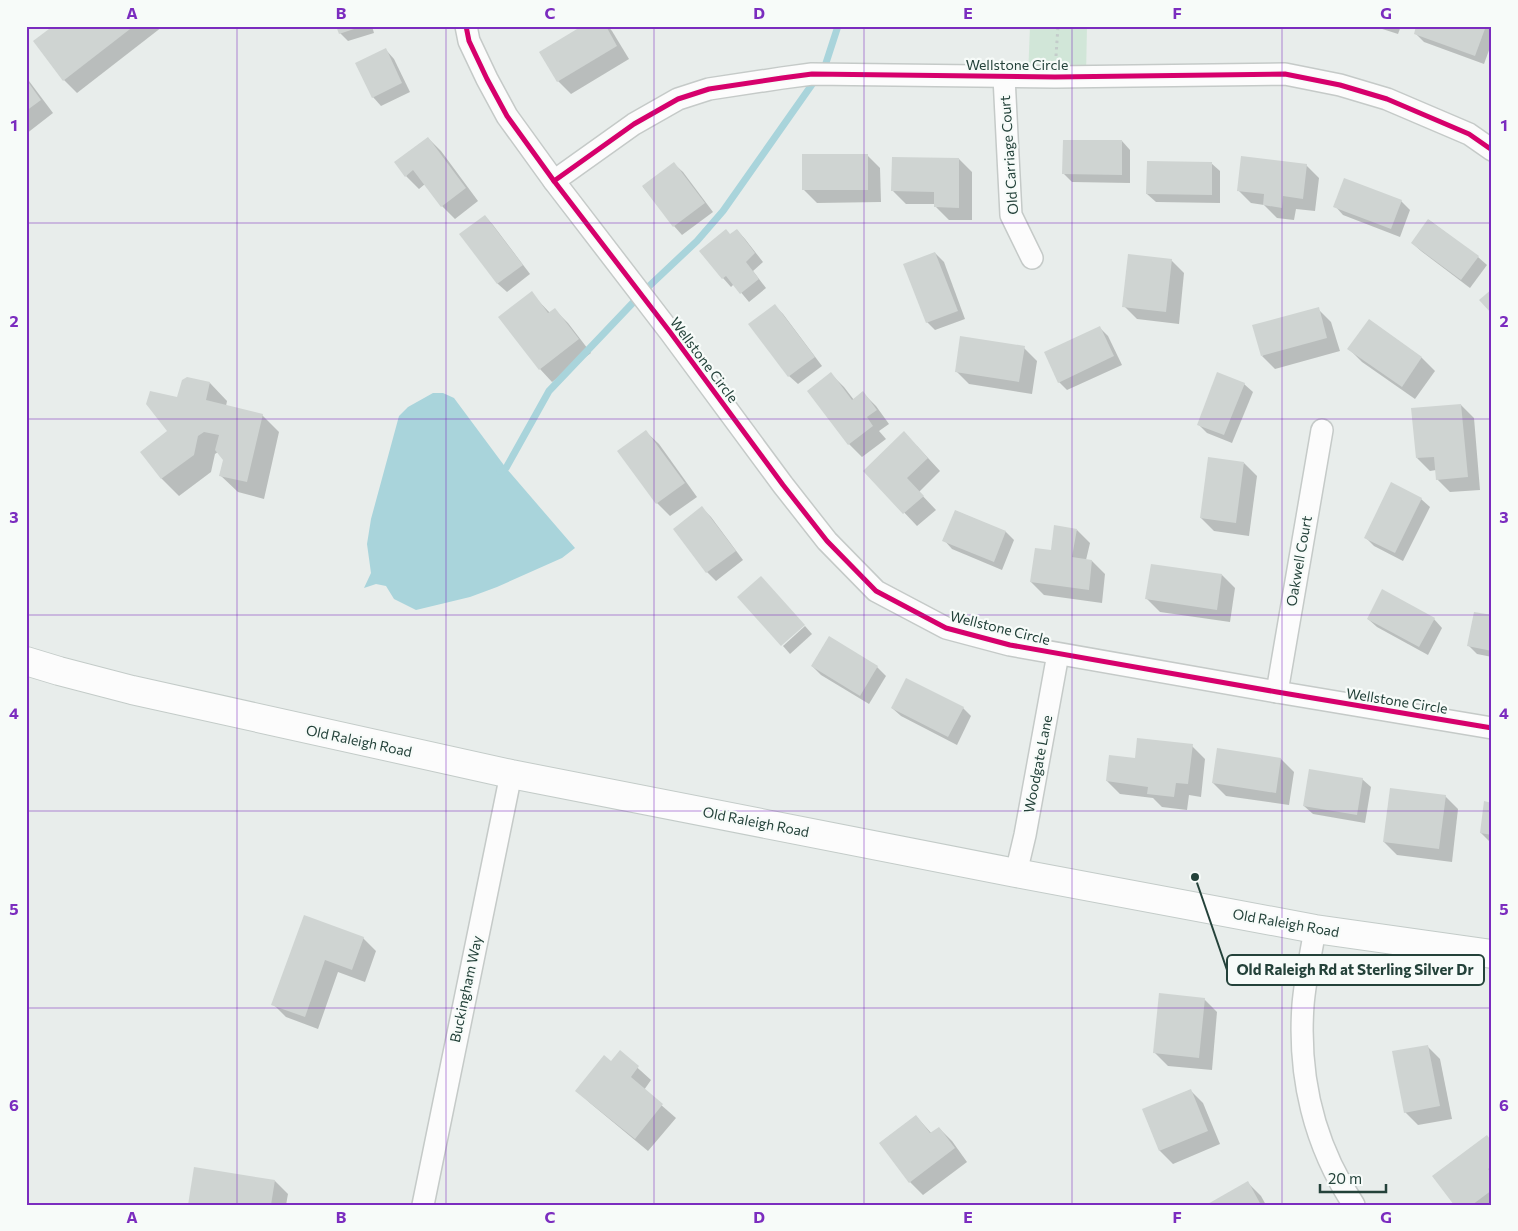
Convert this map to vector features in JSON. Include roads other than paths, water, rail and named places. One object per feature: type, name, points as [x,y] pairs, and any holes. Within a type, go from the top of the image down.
[{"type":"main road","name":"Old Raleigh Road","points":[[26,661],[169,699],[511,774],[1016,873],[1316,929],[1492,954]]},
{"type":"street","name":"Wellstone Circle","points":[[466,26],[480,64],[507,116],[554,181],[670,332],[783,485],[827,541],[876,591],[946,628],[1010,645],[1492,728]]},
{"type":"street","name":"Wellstone Circle","points":[[554,181],[634,124],[678,99],[709,89],[812,74],[1004,77],[1285,74],[1340,85],[1387,99],[1469,134],[1492,150]]},
{"type":"street","name":"Old Carriage Court","points":[[1004,77],[1011,215],[1032,258]]},
{"type":"street","name":"Oakwell Court","points":[[1276,692],[1322,430]]},
{"type":"street","name":"Woodgate Lane","points":[[1016,873],[1058,654]]},
{"type":"street","name":"Buckingham Way","points":[[422,1205],[511,774]]},
{"type":"street","points":[[1316,929],[1303,1004],[1302,1048],[1309,1096],[1318,1133],[1324,1150],[1354,1205]]},
{"type":"water","points":[[433,393],[443,393],[454,398],[506,468],[575,548],[562,558],[497,587],[470,597],[416,610],[394,599],[386,586],[376,584],[364,588],[371,573],[367,544],[371,519],[399,416],[408,407]]},
{"type":"waterway","points":[[500,471],[506,468],[549,391],[645,290],[697,241],[723,211],[825,66],[838,26]]},
{"type":"place","name":"Old Raleigh Rd at Sterling Silver Dr","points":[[1195,877]]}]
